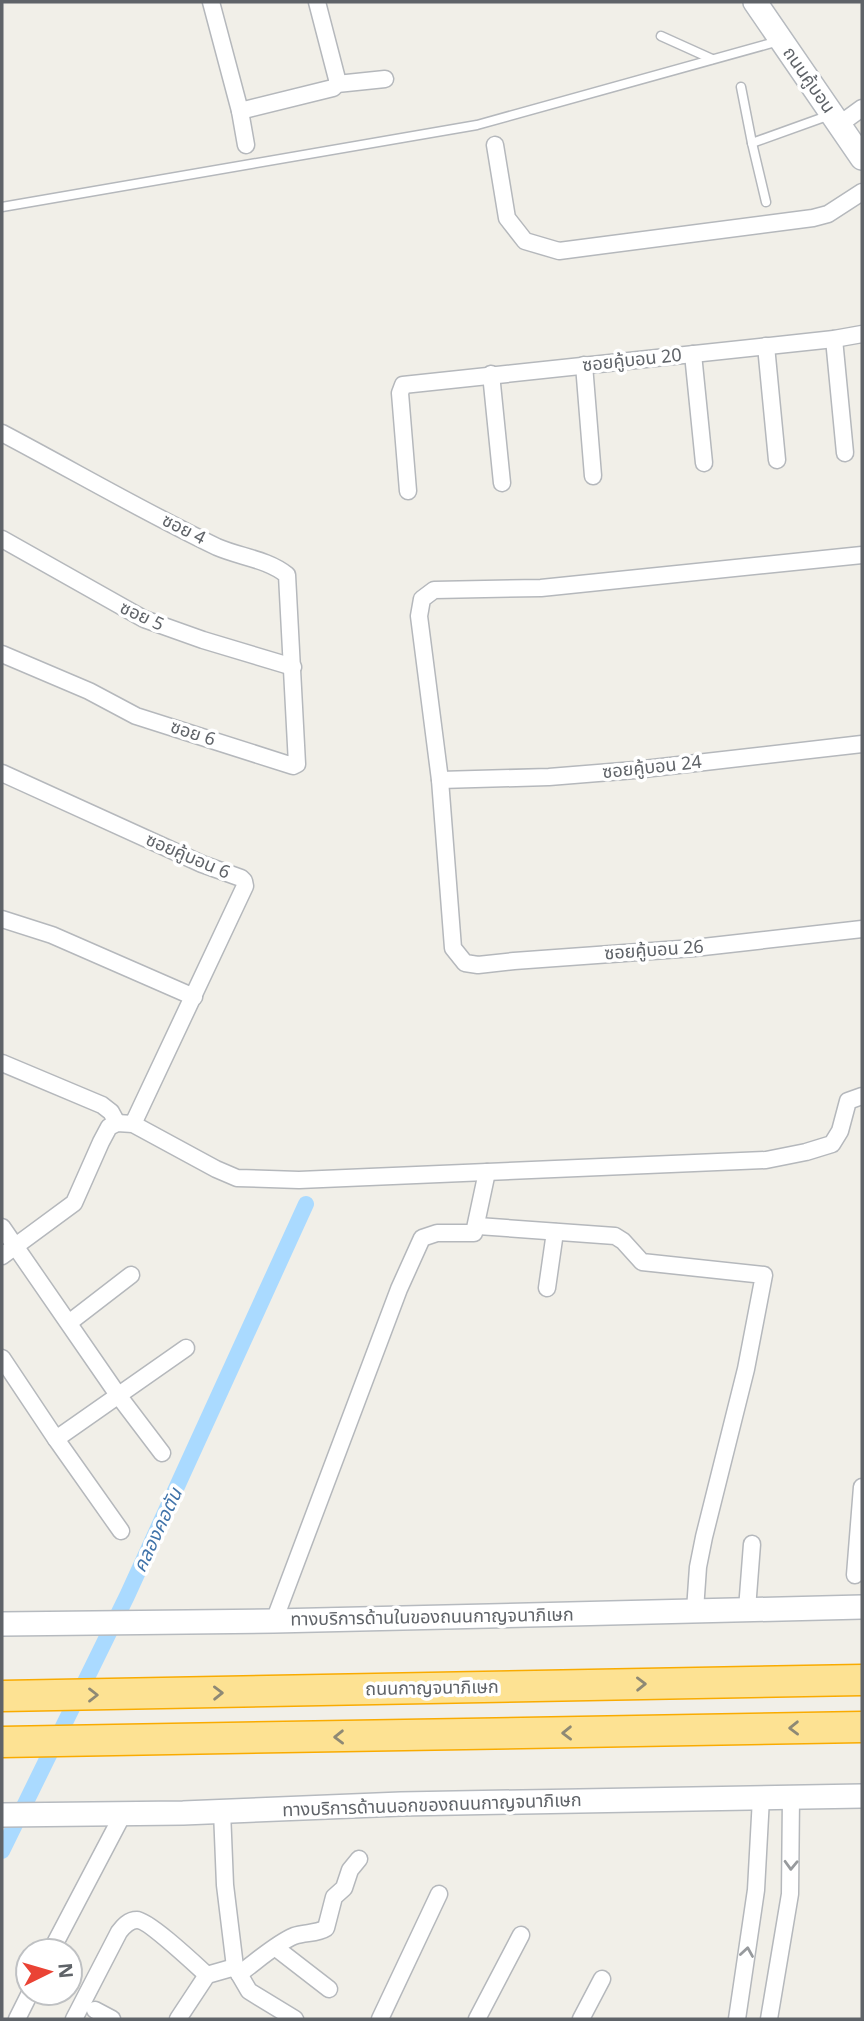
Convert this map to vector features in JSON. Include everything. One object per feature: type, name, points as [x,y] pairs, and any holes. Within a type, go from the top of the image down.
[{"type":"highway","name":"ถนนกาญจนาภิเษก","points":[[2,1696],[862,1680]]},
{"type":"highway","points":[[9,1742],[862,1727]]},
{"type":"main road","name":"ถนนคู้บอน","points":[[755,2],[862,158]]},
{"type":"main road","name":"ทางบริการด้านในของถนนกาญจนาภิเษก","points":[[4,1620],[66,1623],[274,1621],[862,1607]]},
{"type":"main road","name":"ทางบริการด้านนอกของถนนกาญจนาภิเษก","points":[[2,1815],[123,1814],[401,1804],[862,1796]]},
{"type":"street","points":[[211,2],[240,111],[246,145]]},
{"type":"street","points":[[317,2],[337,84]]},
{"type":"street","points":[[240,111],[333,88],[337,84],[385,79]]},
{"type":"street","points":[[836,119],[862,108]]},
{"type":"street","points":[[495,145],[507,218],[525,241],[559,251],[813,218],[828,214],[862,192]]},
{"type":"street","name":"ซอยคู้บอน 20","points":[[408,491],[400,393],[403,385],[862,334]]},
{"type":"street","points":[[834,339],[845,453]]},
{"type":"street","points":[[766,346],[777,460]]},
{"type":"street","points":[[692,354],[704,463]]},
{"type":"street","points":[[584,365],[593,476]]},
{"type":"street","points":[[491,374],[502,483]]},
{"type":"street","name":"ซอย 4","points":[[2,433],[93,484],[220,548],[276,566],[287,575],[293,667]]},
{"type":"street","name":"ซอย 5","points":[[2,539],[144,619],[293,667]]},
{"type":"street","points":[[440,780],[419,616],[422,598],[434,590],[541,588],[862,555]]},
{"type":"street","name":"ซอย 6","points":[[2,654],[89,691],[136,716],[293,765],[299,761],[293,667]]},
{"type":"street","name":"ซอยคู้บอน 24","points":[[440,780],[549,777],[623,771],[862,744]]},
{"type":"street","name":"ซอยคู้บอน 6","points":[[2,773],[202,864],[241,877],[244,881],[245,886],[134,1124]]},
{"type":"street","name":"ซอยคู้บอน 26","points":[[440,780],[453,948],[465,963],[478,965],[694,948],[862,929]]},
{"type":"street","points":[[2,919],[52,935],[194,997]]},
{"type":"street","points":[[2,1063],[102,1105],[111,1112],[117,1123]]},
{"type":"street","points":[[2,1256],[74,1202],[109,1127],[117,1123],[134,1124],[237,1178],[299,1180],[766,1160],[832,1144],[840,1130],[848,1101],[862,1096]]},
{"type":"street","points":[[274,1621],[399,1289],[422,1238],[437,1233],[474,1233],[478,1226],[487,1172]]},
{"type":"street","points":[[478,1226],[615,1236],[642,1262],[764,1275],[746,1369],[704,1537],[695,1610]]},
{"type":"street","points":[[2,1227],[118,1395],[162,1453]]},
{"type":"street","points":[[547,1288],[555,1232]]},
{"type":"street","points":[[70,1322],[131,1275]]},
{"type":"street","points":[[56,1439],[186,1348]]},
{"type":"street","points":[[2,1358],[121,1531]]},
{"type":"street","points":[[855,1574],[862,1487]]},
{"type":"street","points":[[747,1609],[752,1544]]},
{"type":"street","points":[[769,2019],[790,1894],[791,1797]]},
{"type":"street","points":[[737,2019],[757,1890],[761,1798]]},
{"type":"street","points":[[222,1811],[225,1885],[237,1971],[249,1991],[295,2019]]},
{"type":"street","points":[[58,1937],[123,1814]]},
{"type":"street","points":[[74,2019],[119,1932],[126,1924],[140,1920],[207,1975],[237,1971],[291,1937],[323,1931],[334,1897],[344,1888],[350,1870],[359,1859]]},
{"type":"street","points":[[380,2019],[439,1894]]},
{"type":"street","points":[[477,2019],[521,1934]]},
{"type":"street","points":[[276,1948],[328,1989]]},
{"type":"street","points":[[178,2019],[207,1975]]},
{"type":"street","points":[[581,2019],[602,1979]]},
{"type":"street","points":[[95,2010],[112,2019]]},
{"type":"lane","points":[[661,36],[712,59]]},
{"type":"lane","points":[[2,206],[477,125],[782,41]]},
{"type":"lane","points":[[741,87],[766,202]]},
{"type":"lane","points":[[752,143],[836,119]]},
{"type":"waterway","name":"คลองคอตัน","points":[[2,1851],[127,1596],[306,1204]]}]
